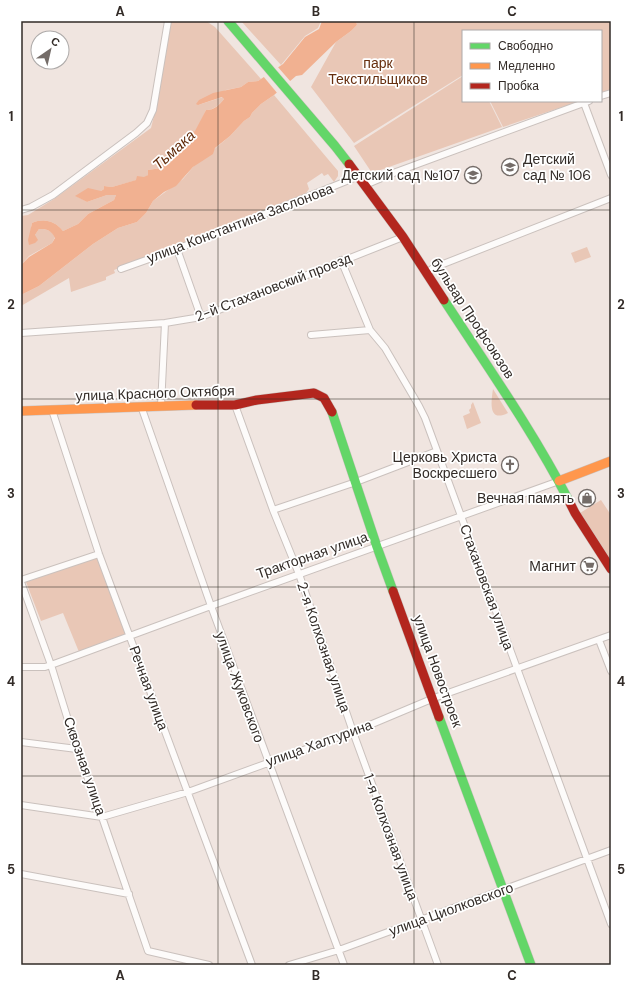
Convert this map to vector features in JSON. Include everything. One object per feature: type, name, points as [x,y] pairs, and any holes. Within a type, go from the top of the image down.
[{"type":"street","points":[[21,210],[31,207],[53,195],[136,133],[146,123],[154,107],[168,21]]},
{"type":"street","name":"бульвар Профсоюзов","points":[[228,21],[234,26],[291,96],[335,146],[359,176],[403,237],[554,470],[575,513],[611,569]]},
{"type":"street","points":[[365,185],[396,172],[587,102],[611,175]]},
{"type":"street","name":"улица Константина Заслонова","points":[[121,269],[177,249],[359,176]]},
{"type":"street","points":[[427,273],[440,266],[611,198]]},
{"type":"street","name":"2-й Стахановский проезд","points":[[21,333],[165,323],[201,317],[341,260],[403,237]]},
{"type":"street","points":[[177,249],[201,317]]},
{"type":"street","name":"Стахановская улица","points":[[341,260],[370,330],[385,348],[419,406],[462,516],[611,924]]},
{"type":"street","points":[[161,406],[165,323]]},
{"type":"street","points":[[311,336],[370,330]]},
{"type":"street","name":"улица Красного Октября","points":[[21,411],[214,404],[235,406],[257,400],[314,393]]},
{"type":"street","name":"улица Новостроек","points":[[314,393],[324,398],[330,407],[377,547],[434,698],[531,965]]},
{"type":"street","name":"улица Жуковского","points":[[141,406],[211,606],[344,965]]},
{"type":"street","name":"2-я Колхозная улица","points":[[235,406],[273,510],[299,574],[353,732]]},
{"type":"street","name":"Речная улица","points":[[52,410],[99,554],[252,965]]},
{"type":"street","points":[[273,510],[356,482],[437,451]]},
{"type":"street","name":"Тракторная улица","points":[[21,667],[45,667],[51,665],[559,481],[611,460]]},
{"type":"street","points":[[21,581],[99,554]]},
{"type":"street","name":"Сквозная улица","points":[[21,581],[22,591],[51,665],[77,749],[148,951],[209,965]]},
{"type":"street","name":"улица Халтурина","points":[[21,805],[102,817],[188,792],[353,732],[434,698],[517,670],[611,635]]},
{"type":"street","points":[[600,640],[611,672]]},
{"type":"street","name":"1-я Колхозная улица","points":[[353,732],[438,965]]},
{"type":"street","points":[[21,742],[77,749]]},
{"type":"street","name":"улица Циолковского","points":[[289,965],[339,950],[611,850]]},
{"type":"street","points":[[21,874],[129,894]]},
{"type":"green space","points":[[171,21],[206,21],[215,27],[261,79],[258,81],[248,82],[241,87],[226,90],[198,105],[223,97],[224,99],[216,107],[206,110],[196,131],[184,135],[185,140],[164,158],[161,168],[148,170],[148,175],[144,178],[112,187],[104,186],[104,189],[101,191],[76,196],[87,202],[107,195],[116,195],[114,200],[88,214],[78,224],[63,231],[49,221],[36,221],[32,223],[31,227],[35,235],[39,229],[44,229],[50,231],[55,237],[52,243],[29,256],[21,265],[21,216],[28,215],[54,199],[151,128],[156,108]]},
{"type":"green space","points":[[241,21],[321,21],[318,28],[305,36],[281,65]]},
{"type":"green space","name":"парк Текстильщиков","points":[[356,21],[611,21],[611,89],[602,93],[602,30],[462,30],[462,76],[354,143],[311,87],[336,42],[357,25]]},
{"type":"green space","points":[[462,77],[462,102],[490,102],[502,127],[372,173],[354,146]]},
{"type":"green space","points":[[274,95],[338,171],[338,176],[334,182],[328,174],[324,176],[322,173],[307,183],[309,189],[303,197],[114,270],[115,273],[106,277],[106,280],[71,292],[69,278],[21,306],[21,295],[39,286],[93,244],[118,228],[137,222],[146,213],[153,201],[183,179],[193,167],[250,117],[261,104]]},
{"type":"green space","points":[[490,102],[577,102],[503,127]]},
{"type":"green space","points":[[587,247],[591,257],[575,263],[571,253]]},
{"type":"green space","points":[[493,389],[508,413],[497,415],[492,410]]},
{"type":"green space","points":[[473,402],[481,423],[467,429],[463,416],[470,413],[469,410]]},
{"type":"green space","points":[[601,500],[611,515],[611,560],[580,513]]},
{"type":"green space","points":[[98,557],[127,634],[79,652],[63,613],[41,621],[26,582]]},
{"type":"water","name":"Тьмака","points":[[322,21],[356,21],[357,25],[336,42],[302,75],[296,76],[261,104],[250,117],[215,148],[213,154],[193,167],[176,186],[164,192],[153,201],[146,213],[137,222],[118,228],[93,244],[39,286],[21,295],[21,265],[29,257],[52,243],[55,238],[48,230],[39,229],[35,235],[38,240],[29,245],[28,240],[32,223],[36,221],[49,221],[63,231],[78,224],[88,214],[114,200],[116,195],[107,195],[87,202],[75,196],[88,188],[101,191],[104,189],[104,186],[112,187],[136,180],[137,176],[144,177],[148,175],[148,170],[161,168],[169,150],[175,144],[185,140],[184,135],[195,131],[206,110],[214,108],[224,99],[222,97],[198,105],[196,104],[199,100],[213,93],[241,87],[248,82],[258,81],[283,64],[305,37],[319,29]]},
{"type":"pier","points":[[277,66],[291,82],[278,94],[263,76]]},
{"type":"traffic: fast","points":[[228,21],[349,164]]},
{"type":"traffic: fast","points":[[444,300],[525,424],[569,501]]},
{"type":"traffic: fast","points":[[332,412],[393,591]]},
{"type":"traffic: fast","points":[[439,717],[531,965]]},
{"type":"traffic: slow","points":[[21,411],[196,405]]},
{"type":"traffic: slow","points":[[559,481],[611,461]]},
{"type":"traffic: jam","points":[[349,164],[403,237],[444,300]]},
{"type":"traffic: jam","points":[[196,405],[235,405],[257,400],[314,393],[324,398],[332,412]]},
{"type":"traffic: jam","points":[[569,501],[575,513],[611,569]]},
{"type":"traffic: jam","points":[[393,591],[439,717]]},
{"type":"place","name":"Детский сад № 106","points":[[510,167]]},
{"type":"place","name":"Детский сад №107","points":[[473,175]]},
{"type":"place","name":"Церковь Христа Воскресшего","points":[[510,465]]},
{"type":"place","name":"Вечная память","points":[[587,498]]},
{"type":"place","name":"Магнит","points":[[589,566]]}]
